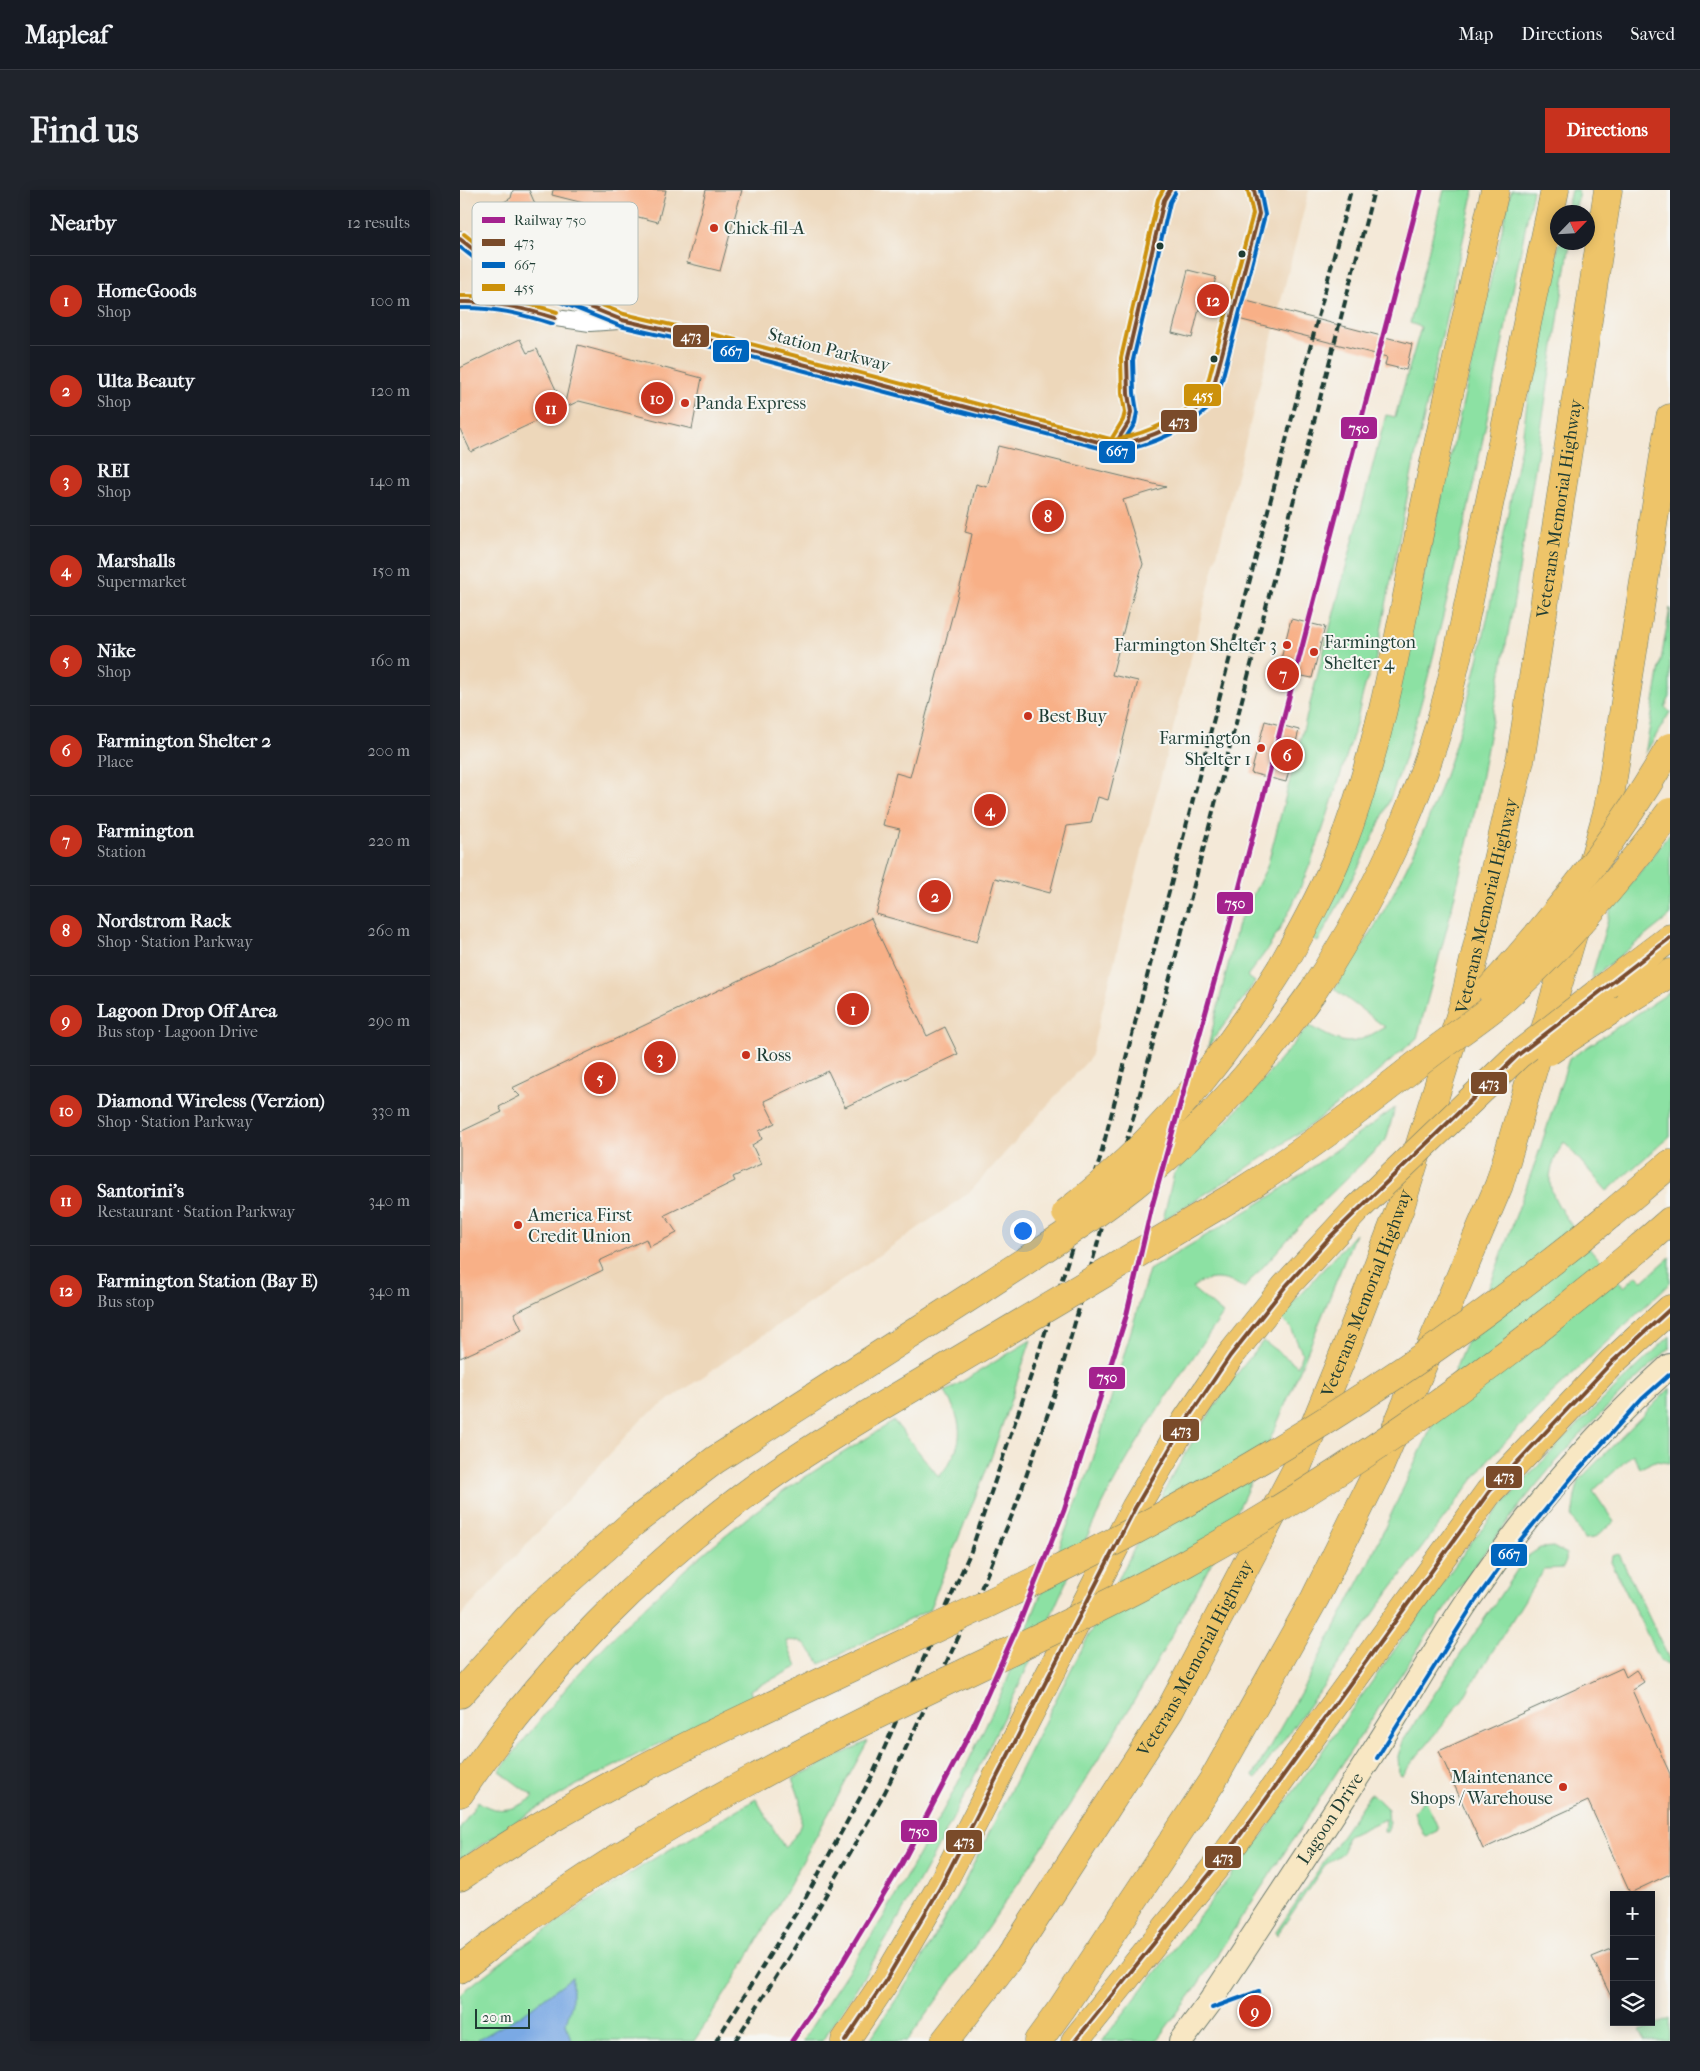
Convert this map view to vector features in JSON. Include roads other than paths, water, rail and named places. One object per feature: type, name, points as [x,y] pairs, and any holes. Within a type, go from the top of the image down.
[{"type":"highway","points":[[979,1292],[1054,1222],[1112,1175],[1164,1125],[1202,1082],[1234,1039],[1281,968],[1304,926],[1341,848],[1373,746],[1388,686],[1439,440],[1495,190]]},
{"type":"highway","points":[[460,1694],[535,1610],[633,1523],[715,1460],[979,1292],[1106,1206],[1159,1163],[1212,1114],[1254,1067],[1313,991],[1366,906],[1395,846],[1421,783],[1442,718],[1458,653],[1555,190]]},
{"type":"highway","name":"Veterans Memorial Highway","points":[[945,2041],[1010,1957],[1170,1710],[1296,1470],[1400,1208],[1464,1003],[1521,756],[1608,190]]},
{"type":"highway","points":[[1038,2041],[1062,2008],[1213,1780],[1315,1598],[1380,1466],[1499,1185],[1556,996],[1608,809],[1670,418]]},
{"type":"highway","points":[[1432,1052],[1558,913],[1619,830],[1670,748]]},
{"type":"highway","points":[[460,1793],[526,1705],[590,1632],[688,1541],[765,1480],[895,1398],[1264,1178],[1334,1129],[1432,1052],[1504,999],[1563,942],[1608,890],[1670,812]]},
{"type":"highway","points":[[845,2041],[886,1980],[940,1888],[1135,1508],[1186,1421],[1230,1356],[1286,1287],[1330,1237],[1518,1055],[1670,938]]},
{"type":"highway","points":[[1435,1135],[1528,1065],[1670,973]]},
{"type":"highway","points":[[460,1877],[509,1844],[594,1793],[673,1752],[1075,1560],[1147,1524],[1260,1461],[1360,1400],[1416,1363],[1539,1273],[1670,1164]]},
{"type":"highway","points":[[460,1968],[592,1874],[672,1824],[826,1741],[1097,1609],[1244,1530],[1356,1460],[1467,1384],[1523,1342],[1670,1221]]},
{"type":"highway","points":[[1075,2041],[1230,1849],[1489,1492],[1612,1362],[1670,1309]]},
{"type":"street","name":"Station Parkway","points":[[460,239],[472,248]]},
{"type":"street","points":[[512,305],[556,318],[590,323],[622,320]]},
{"type":"street","name":"Station Parkway","points":[[585,305],[622,320],[730,344],[1114,446]]},
{"type":"street","name":"Lagoon Drive","points":[[1181,2041],[1210,2002],[1372,1755],[1470,1597],[1523,1526],[1570,1470],[1638,1395],[1670,1366]]},
{"type":"water","points":[[572,1977],[572,2002],[566,2023],[571,2041],[476,2041],[523,2014]]},
{"type":"railway","points":[[716,2041],[806,1897],[872,1776],[971,1551],[1037,1358],[1099,1162],[1351,190]]},
{"type":"railway","points":[[735,2041],[804,1933],[885,1792],[977,1598],[1015,1508],[1054,1396],[1137,1105],[1374,190]]},
{"type":"rail line","name":"750","points":[[792,2041],[818,2003],[901,1865],[970,1733],[1020,1621],[1064,1510],[1126,1317],[1152,1206],[1226,939],[1421,190]]},
{"type":"place","name":"Chick-fil-A","points":[[714,228]]},
{"type":"place","name":"Farmington Station (Bay E)","points":[[1213,300]]},
{"type":"place","name":"Diamond Wireless (Verzion)","points":[[657,398]]},
{"type":"place","name":"Panda Express","points":[[685,403]]},
{"type":"place","name":"Santorini's","points":[[551,408]]},
{"type":"place","name":"Nordstrom Rack","points":[[1048,516]]},
{"type":"place","name":"Farmington Shelter 3","points":[[1287,645]]},
{"type":"place","name":"Farmington Shelter 4","points":[[1314,652]]},
{"type":"place","name":"Farmington","points":[[1283,674]]},
{"type":"place","name":"Best Buy","points":[[1028,716]]},
{"type":"place","name":"Farmington Shelter 1","points":[[1261,748]]},
{"type":"place","name":"Farmington Shelter 2","points":[[1287,755]]},
{"type":"place","name":"Marshalls","points":[[990,810]]},
{"type":"place","name":"Ulta Beauty","points":[[935,896]]},
{"type":"place","name":"HomeGoods","points":[[853,1009]]},
{"type":"place","name":"Ross","points":[[746,1055]]},
{"type":"place","name":"REI","points":[[660,1057]]},
{"type":"place","name":"Nike","points":[[600,1078]]},
{"type":"place","name":"America First Credit Union","points":[[518,1225]]},
{"type":"place","name":"Maintenance Shops / Warehouse","points":[[1563,1787]]},
{"type":"place","name":"Lagoon Drop Off Area","points":[[1255,2011]]}]
